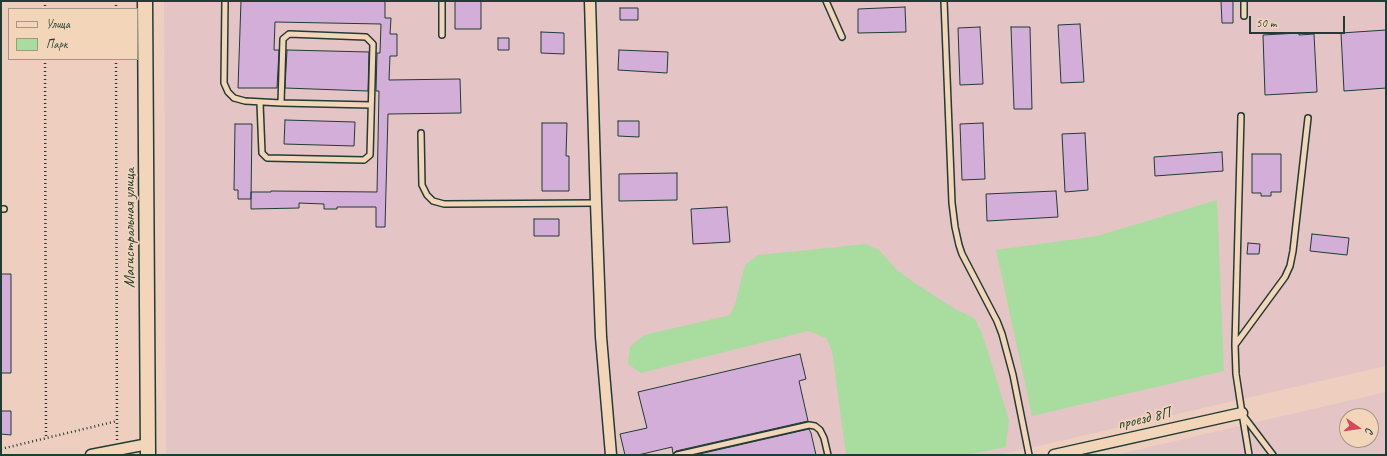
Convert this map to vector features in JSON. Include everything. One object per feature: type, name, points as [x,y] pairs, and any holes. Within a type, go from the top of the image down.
[{"type":"main road","name":"Магистральная улица","points":[[146,1],[148,449]]},
{"type":"street","points":[[590,1],[602,357],[612,455]]},
{"type":"street","name":"проезд 8П","points":[[1054,455],[1080,452],[1242,413]]},
{"type":"street","points":[[91,455],[148,449]]},
{"type":"lane","points":[[225,1],[224,83],[228,92],[234,98],[260,103],[371,105]]},
{"type":"lane","points":[[442,1],[442,35]]},
{"type":"lane","points":[[826,1],[842,37]]},
{"type":"lane","points":[[944,1],[952,203],[955,227],[962,254],[997,321],[1002,334],[1013,375],[1029,455]]},
{"type":"lane","points":[[1244,1],[1244,16]]},
{"type":"lane","points":[[260,103],[262,153],[267,158],[364,160],[370,155],[373,44],[366,37],[289,34],[283,39],[281,103]]},
{"type":"lane","points":[[1241,116],[1235,345],[1236,374],[1249,455]]},
{"type":"lane","points":[[1235,345],[1285,277],[1290,266],[1308,118]]},
{"type":"lane","points":[[421,133],[422,185],[427,195],[433,201],[444,204],[596,203]]},
{"type":"lane","points":[[1242,413],[1273,455]]},
{"type":"lane","points":[[677,455],[809,425],[815,426],[820,430],[824,438],[828,455]]},
{"type":"path","points":[[45,60],[46,439]]},
{"type":"path","points":[[1,450],[117,421],[116,60]]},
{"type":"shaded area","points":[[164,1],[1386,1],[1386,366],[999,455],[166,455]]},
{"type":"shaded area","points":[[1386,392],[1386,455],[1115,455]]},
{"type":"green space","points":[[1217,200],[1224,371],[1032,416],[996,250],[1097,236]]},
{"type":"green space","points":[[866,244],[879,250],[896,269],[916,284],[955,309],[974,318],[982,333],[1009,420],[1006,447],[966,455],[846,455],[832,351],[826,338],[808,331],[641,373],[628,364],[630,347],[644,335],[730,315],[735,304],[745,265],[758,255]]},
{"type":"building","points":[[241,1],[385,1],[385,18],[391,18],[390,34],[397,34],[397,56],[390,56],[389,80],[460,79],[461,113],[388,114],[385,227],[376,227],[376,207],[337,207],[337,209],[324,209],[324,204],[299,203],[299,208],[251,209],[251,192],[377,192],[379,91],[376,91],[377,53],[380,53],[381,24],[275,22],[274,50],[279,50],[277,88],[238,88]]},
{"type":"building","points":[[455,1],[481,1],[481,29],[455,29]]},
{"type":"building","points":[[1221,1],[1233,1],[1233,23],[1222,23]]},
{"type":"building","points":[[905,7],[906,32],[858,33],[858,9]]},
{"type":"building","points":[[620,8],[638,8],[638,20],[620,20]]},
{"type":"building","points":[[1080,24],[1084,82],[1061,83],[1058,25]]},
{"type":"building","points":[[980,27],[983,84],[960,85],[958,28]]},
{"type":"building","points":[[1011,27],[1030,27],[1032,109],[1014,109]]},
{"type":"building","points":[[1386,30],[1386,88],[1344,91],[1341,33]]},
{"type":"building","points":[[541,32],[564,33],[564,54],[541,53]]},
{"type":"building","points":[[1299,33],[1299,35],[1314,34],[1317,92],[1265,95],[1263,35]]},
{"type":"building","points":[[498,38],[509,38],[509,50],[498,50]]},
{"type":"building","points":[[287,50],[369,52],[368,91],[285,88]]},
{"type":"building","points":[[619,50],[668,52],[667,73],[618,70]]},
{"type":"building","points":[[285,120],[355,122],[354,146],[284,144]]},
{"type":"building","points":[[618,121],[639,121],[639,137],[618,136]]},
{"type":"building","points":[[542,123],[567,123],[566,156],[569,156],[569,191],[542,191]]},
{"type":"building","points":[[983,123],[985,179],[962,180],[960,124]]},
{"type":"building","points":[[235,124],[252,124],[251,199],[238,199],[238,190],[234,190]]},
{"type":"building","points":[[1085,133],[1088,190],[1065,192],[1062,134]]},
{"type":"building","points":[[1222,152],[1223,171],[1155,176],[1154,157]]},
{"type":"building","points":[[1252,154],[1281,154],[1281,192],[1271,192],[1271,196],[1261,196],[1261,193],[1252,193]]},
{"type":"building","points":[[677,173],[677,200],[619,201],[619,174]]},
{"type":"building","points":[[1056,191],[1058,217],[987,221],[986,194]]},
{"type":"building","points":[[727,207],[730,242],[693,244],[691,209]]},
{"type":"building","points":[[534,219],[559,219],[559,236],[534,236]]},
{"type":"building","points":[[1312,234],[1349,238],[1347,255],[1310,251]]},
{"type":"building","points":[[1248,243],[1260,244],[1259,254],[1247,254]]},
{"type":"building","points":[[1,274],[11,274],[11,373],[1,373]]},
{"type":"building","points":[[800,354],[806,379],[799,381],[808,421],[676,451],[673,454],[672,447],[638,455],[625,455],[620,434],[647,428],[638,392]]},
{"type":"building","points":[[1,411],[11,411],[11,435],[1,434]]},
{"type":"building","points":[[809,429],[816,455],[695,455]]}]
